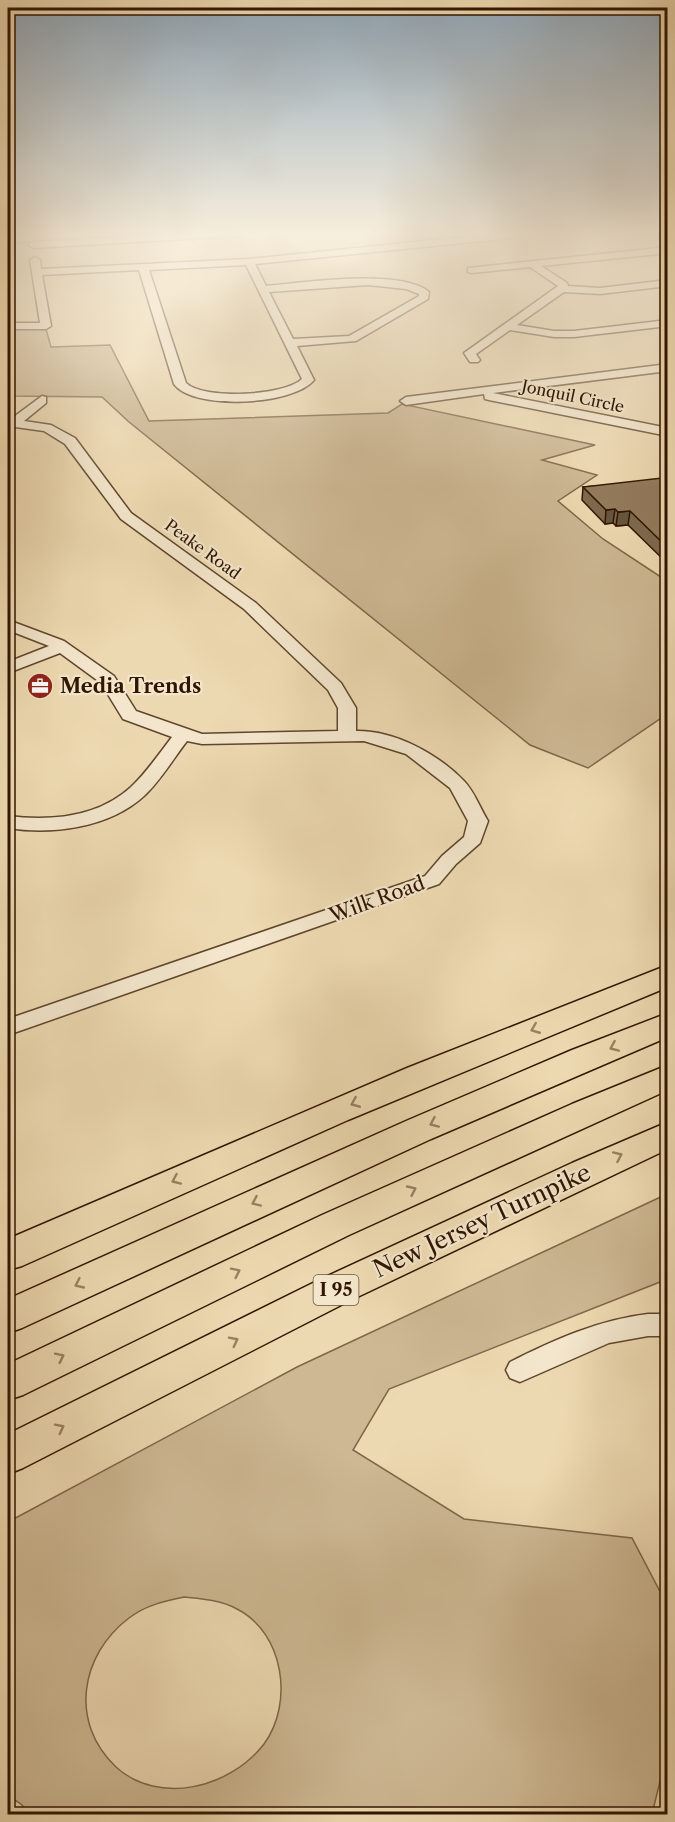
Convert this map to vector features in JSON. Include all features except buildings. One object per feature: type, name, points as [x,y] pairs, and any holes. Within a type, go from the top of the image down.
[{"type":"highway","points":[[8,1255],[212,1164],[668,975]]},
{"type":"highway","points":[[8,1317],[246,1206],[457,1113],[668,1024]]},
{"type":"highway","points":[[8,1383],[492,1153],[668,1076]]},
{"type":"highway","name":"New Jersey Turnpike","points":[[8,1455],[314,1301],[532,1195],[668,1134]]},
{"type":"street","points":[[8,326],[46,327],[44,318]]},
{"type":"street","points":[[159,318],[180,384],[184,389],[195,394],[234,396],[296,391],[306,386],[308,380],[278,318]]},
{"type":"street","points":[[290,343],[338,340],[361,335],[389,318]]},
{"type":"street","points":[[474,360],[470,353],[522,318]]},
{"type":"street","points":[[509,327],[554,334],[574,334],[668,323]]},
{"type":"street","points":[[406,400],[668,367]]},
{"type":"street","name":"Jonquil Circle","points":[[471,392],[668,432]]},
{"type":"street","points":[[10,423],[42,400]]},
{"type":"street","name":"Peake Road","points":[[10,423],[47,428],[70,441],[126,516],[250,606],[335,687],[347,708],[348,736]]},
{"type":"street","name":"Wilk Road","points":[[8,625],[61,647],[108,680],[129,715],[183,735],[202,740],[348,736],[375,738],[412,750],[456,785],[478,820],[473,839],[432,880],[8,1027]]},
{"type":"street","points":[[8,668],[61,647]]},
{"type":"street","points":[[8,822],[24,825],[70,823],[116,805],[134,795],[183,735]]},
{"type":"street","points":[[520,1370],[589,1336],[643,1324],[668,1325]]},
{"type":"shaded area","points":[[8,329],[46,329],[51,347],[110,345],[149,421],[388,413],[402,404],[595,445],[542,460],[597,475],[558,501],[603,539],[667,581],[667,714],[588,768],[530,745],[129,422],[102,397],[8,396]]},
{"type":"shaded area","points":[[667,1194],[667,1277],[660,1282],[389,1389],[353,1450],[464,1519],[632,1538],[667,1605],[667,1753],[652,1814],[28,1814],[22,1805],[8,1795],[8,1522],[297,1367]],"holes":[[[184,1597],[205,1599],[231,1606],[253,1620],[265,1634],[274,1651],[279,1670],[281,1690],[279,1709],[264,1744],[233,1772],[193,1787],[152,1786],[133,1779],[116,1767],[101,1749],[91,1730],[86,1690],[91,1670],[112,1633],[142,1610]]]},
{"type":"place","name":"Media Trends","points":[[40,686]]}]
